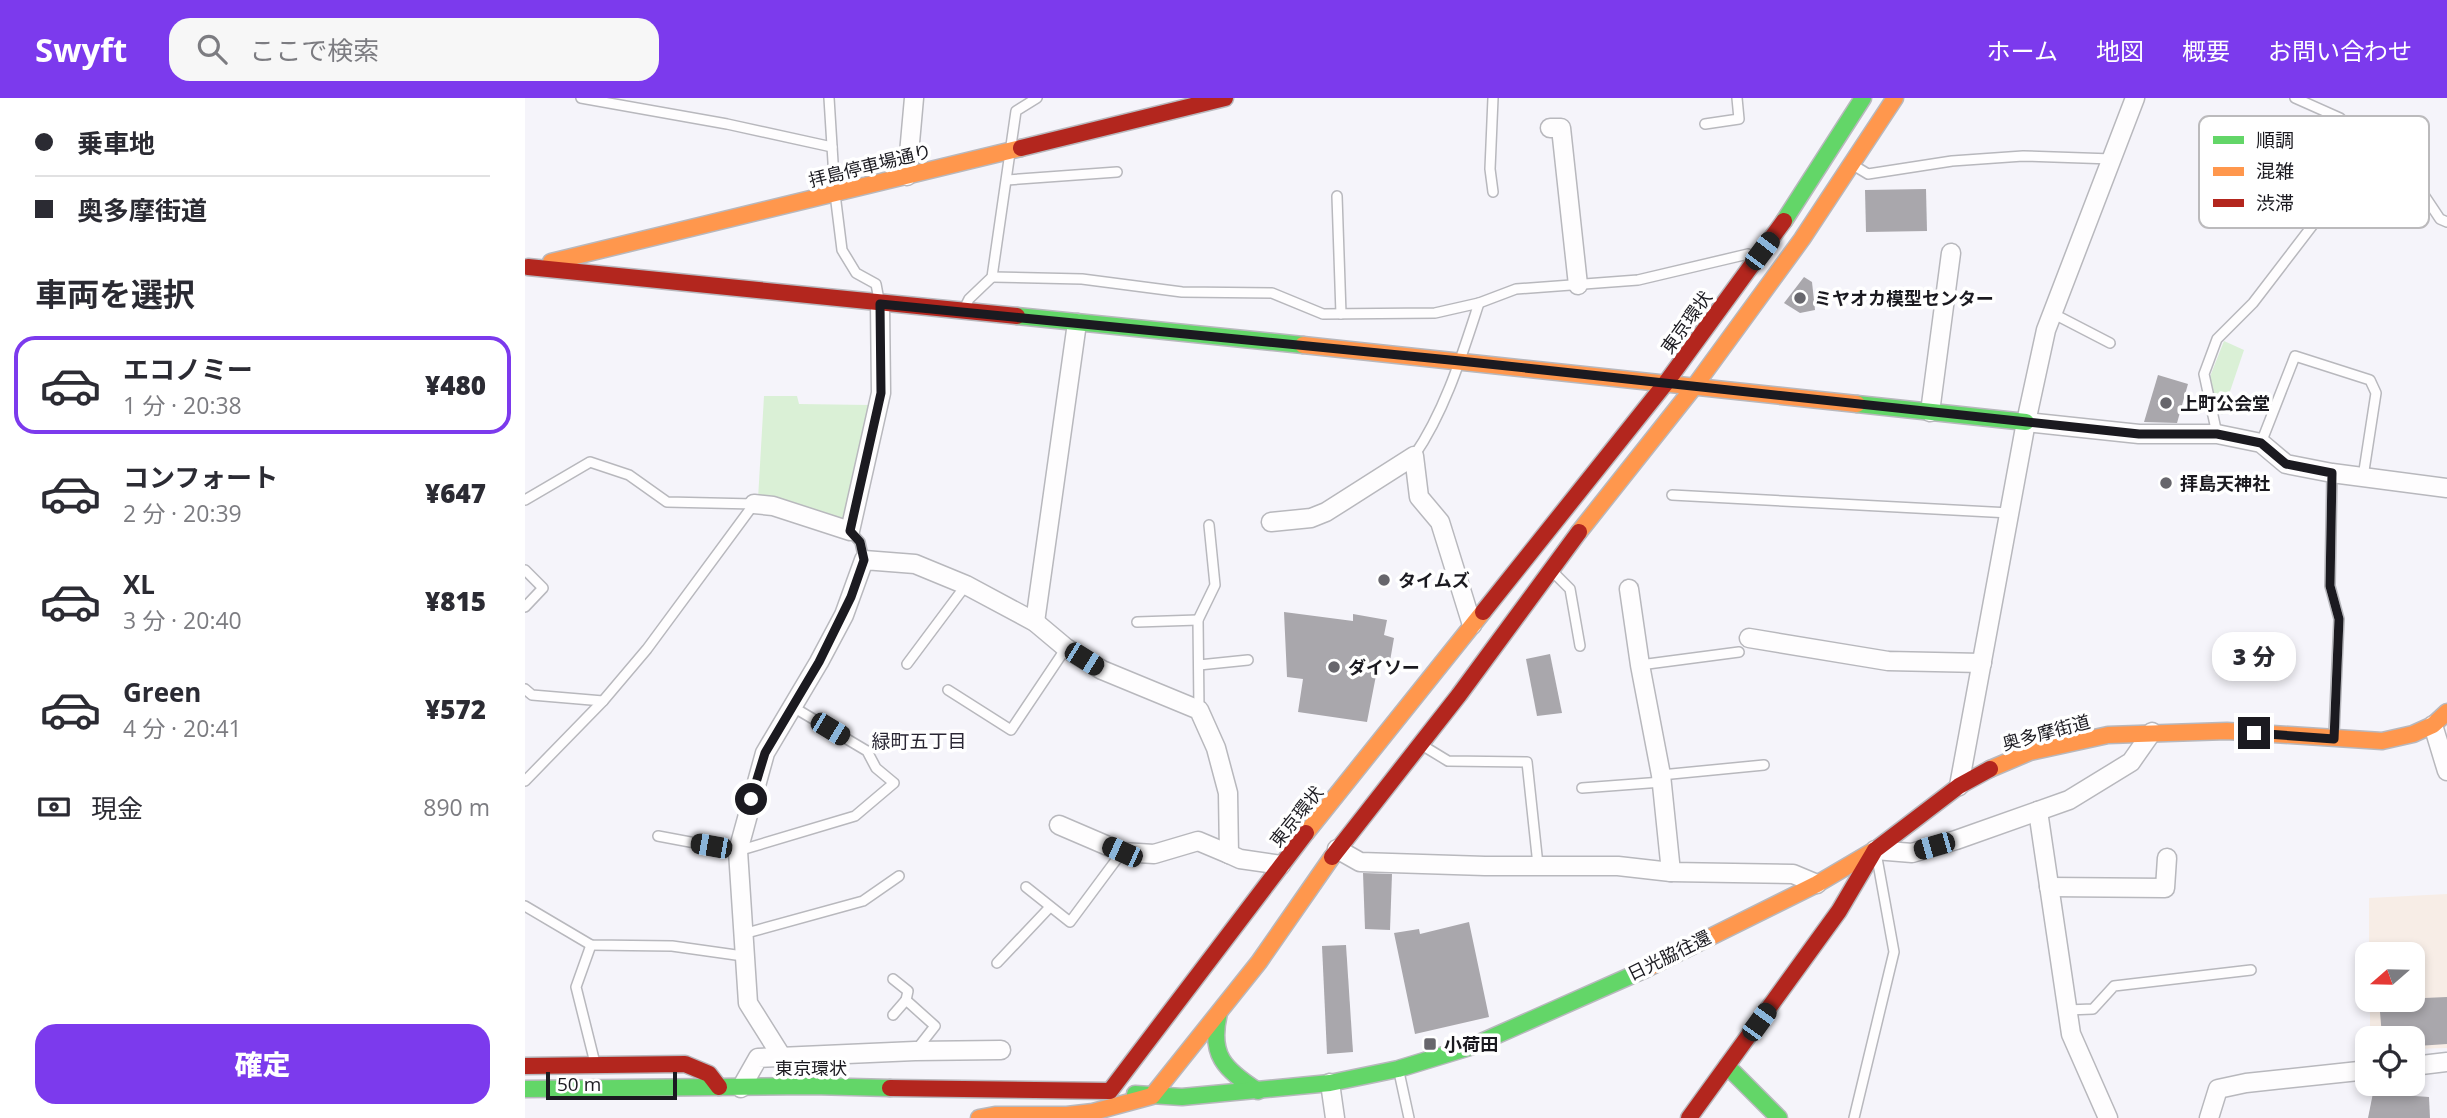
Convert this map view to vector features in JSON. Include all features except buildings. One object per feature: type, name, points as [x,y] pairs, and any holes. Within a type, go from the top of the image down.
[{"type":"main road","name":"拝島停車場通り","points":[[526,268],[1225,98]]},
{"type":"main road","name":"東京環状","points":[[525,1089],[812,1086],[970,1091],[1109,1091],[1281,865],[1665,384],[1784,221],[1863,98]]},
{"type":"main road","points":[[1134,1118],[1259,962],[1317,876],[1467,685],[1598,506],[1694,387],[1802,239],[1895,98]]},
{"type":"main road","points":[[526,268],[1460,361],[2027,422]]},
{"type":"main road","name":"奥多摩街道","points":[[1689,1118],[1839,911],[1875,850],[1959,786],[1993,767],[2031,752],[2108,735],[2152,732],[2227,731],[2382,741],[2413,734],[2433,725],[2447,712]]},
{"type":"main road","name":"日光脇往還","points":[[1152,1096],[1182,1097],[1330,1083],[1398,1069],[1470,1047],[1554,1011],[1817,884],[1875,850]]},
{"type":"main road","points":[[1219,1013],[1214,1041],[1219,1058],[1232,1073],[1258,1091]]},
{"type":"main road","points":[[525,1066],[685,1064],[709,1074],[719,1087]]},
{"type":"main road","points":[[1727,1066],[1779,1118]]},
{"type":"main road","points":[[1090,1115],[1109,1091],[1152,1096]]},
{"type":"main road","points":[[979,1118],[995,1115],[1090,1115],[1152,1096]]},
{"type":"street","points":[[908,176],[914,98]]},
{"type":"street","points":[[1959,786],[2046,330],[2135,98]]},
{"type":"street","points":[[1550,128],[1561,128],[1578,285]]},
{"type":"street","points":[[1930,412],[1951,253]]},
{"type":"street","points":[[754,504],[772,506],[850,531],[881,393],[880,304]]},
{"type":"street","points":[[1035,622],[1077,323]]},
{"type":"street","points":[[2027,422],[2139,434],[2217,434],[2261,443],[2286,464],[2332,473],[2447,488]]},
{"type":"street","points":[[1271,522],[1311,518],[1326,512],[1414,456],[1419,497],[1440,522],[1472,625]]},
{"type":"street","points":[[782,1057],[748,1003],[738,851],[765,753],[844,615],[864,560],[915,564],[966,584],[1035,622],[1066,648],[1102,670],[1199,710],[1216,748],[1228,793],[1229,854]]},
{"type":"street","points":[[1629,589],[1661,778],[1671,872]]},
{"type":"street","points":[[1744,645],[1888,661],[1982,663]]},
{"type":"street","points":[[2433,725],[2447,771]]},
{"type":"street","points":[[1875,850],[1912,853],[2069,800],[2131,762],[2152,732]]},
{"type":"street","points":[[2038,811],[2070,1034],[2108,1118]]},
{"type":"street","points":[[1059,825],[1122,852],[1154,854],[1198,841],[1240,859],[1281,865]]},
{"type":"street","points":[[1338,849],[1360,862],[1618,866],[1671,872],[1793,874],[1817,884]]},
{"type":"street","points":[[2049,887],[2165,888],[2167,858]]},
{"type":"street","points":[[741,1088],[758,1058],[1001,1050]]},
{"type":"street","points":[[2425,1065],[2447,1062]]},
{"type":"street","points":[[2209,1118],[2218,1089],[2246,1083],[2355,1071]]},
{"type":"street","points":[[1330,1083],[1335,1118]]},
{"type":"lane","points":[[581,98],[727,124],[832,147]]},
{"type":"lane","points":[[829,98],[835,194],[842,250],[856,273],[876,284],[880,304]]},
{"type":"lane","points":[[963,312],[969,299],[992,277],[1016,111],[1037,98]]},
{"type":"lane","points":[[1493,98],[1490,169],[1493,192]]},
{"type":"lane","points":[[1705,124],[1739,119],[1737,98]]},
{"type":"lane","points":[[2295,98],[2336,116]]},
{"type":"lane","points":[[1852,164],[1868,174],[1952,162],[2023,156],[2112,159]]},
{"type":"lane","points":[[1007,180],[1117,172]]},
{"type":"lane","points":[[1337,196],[1342,314]]},
{"type":"lane","points":[[2429,202],[2440,219],[2447,222]]},
{"type":"lane","points":[[2217,434],[2204,374],[2217,339],[2253,303],[2310,228]]},
{"type":"lane","points":[[992,277],[1082,279],[1182,292],[1272,293],[1323,314],[1434,313],[1479,303],[1515,289],[1638,280],[1762,251]]},
{"type":"lane","points":[[1414,456],[1429,435],[1460,361],[1479,303]]},
{"type":"lane","points":[[2052,313],[2110,343]]},
{"type":"lane","points":[[2261,443],[2295,356],[2370,380],[2376,393],[2363,477]]},
{"type":"lane","points":[[525,500],[590,462],[629,475],[667,502],[754,504]]},
{"type":"lane","points":[[2332,473],[2330,586],[2339,619],[2334,739]]},
{"type":"lane","points":[[1672,495],[2010,513]]},
{"type":"lane","points":[[525,782],[603,701],[647,649],[754,504]]},
{"type":"lane","points":[[1199,710],[1198,620],[1215,585],[1209,525]]},
{"type":"lane","points":[[850,531],[860,542],[864,560]]},
{"type":"lane","points":[[1550,569],[1570,589],[1580,646]]},
{"type":"lane","points":[[525,570],[544,588],[525,607]]},
{"type":"lane","points":[[907,664],[966,584]]},
{"type":"lane","points":[[1137,622],[1198,620]]},
{"type":"lane","points":[[1640,665],[1744,645]]},
{"type":"lane","points":[[948,690],[1011,730],[1066,648]]},
{"type":"lane","points":[[1199,665],[1248,660]]},
{"type":"lane","points":[[525,689],[532,695],[603,701]]},
{"type":"lane","points":[[658,836],[738,851],[855,816],[894,783],[876,768],[867,751],[793,707]]},
{"type":"lane","points":[[1421,744],[1448,761],[1527,762],[1538,865]]},
{"type":"lane","points":[[1582,789],[1764,765]]},
{"type":"lane","points":[[1854,1118],[1894,952],[1875,850]]},
{"type":"lane","points":[[1026,887],[1070,922],[1122,852]]},
{"type":"lane","points":[[743,934],[863,901],[899,876]]},
{"type":"lane","points":[[525,905],[591,944],[672,946],[743,956]]},
{"type":"lane","points":[[997,963],[1050,907]]},
{"type":"lane","points":[[591,944],[576,988],[595,1065]]},
{"type":"lane","points":[[2067,1010],[2092,1009],[2114,986],[2251,971]]},
{"type":"lane","points":[[893,1015],[906,1000],[908,991],[894,979]]},
{"type":"lane","points":[[906,1000],[935,1026],[915,1051]]},
{"type":"lane","points":[[1398,1069],[1409,1118]]},
{"type":"shaded area","points":[[2447,894],[2447,1048],[2425,1049],[2425,1026],[2370,1026],[2370,1012],[2425,1012],[2425,942],[2369,942],[2369,898]]},
{"type":"green space","points":[[2224,341],[2244,350],[2222,415],[2209,379]]},
{"type":"green space","points":[[764,396],[797,396],[799,404],[870,405],[851,519],[838,522],[758,499]]},
{"type":"traffic: fast","points":[[1784,221],[1863,98]]},
{"type":"traffic: fast","points":[[1017,316],[1303,345]]},
{"type":"traffic: fast","points":[[1857,404],[2026,422]]},
{"type":"traffic: fast","points":[[1135,1094],[1182,1097],[1330,1083],[1398,1069],[1470,1047],[1646,969]]},
{"type":"traffic: fast","points":[[1219,1013],[1216,1040],[1222,1060],[1236,1075],[1258,1091]]},
{"type":"traffic: fast","points":[[1727,1066],[1779,1118]]},
{"type":"traffic: fast","points":[[525,1089],[812,1086],[890,1088]]},
{"type":"traffic: slow","points":[[1579,532],[1694,387],[1802,239],[1895,98]]},
{"type":"traffic: slow","points":[[551,262],[1021,148]]},
{"type":"traffic: slow","points":[[1303,345],[1857,404]]},
{"type":"traffic: slow","points":[[1306,833],[1483,612]]},
{"type":"traffic: slow","points":[[1990,769],[2030,752],[2108,735],[2227,731],[2382,741],[2413,734],[2433,725],[2447,712]]},
{"type":"traffic: slow","points":[[1646,969],[1817,884],[1873,851]]},
{"type":"traffic: slow","points":[[979,1118],[995,1115],[1067,1115],[1093,1112],[1152,1096],[1259,962],[1332,857]]},
{"type":"traffic: jam","points":[[1021,148],[1225,98]]},
{"type":"traffic: jam","points":[[1483,612],[1665,384],[1784,221]]},
{"type":"traffic: jam","points":[[528,267],[1017,316]]},
{"type":"traffic: jam","points":[[1332,857],[1459,695],[1579,532]]},
{"type":"traffic: jam","points":[[1689,1118],[1839,911],[1875,850],[1959,786],[1990,769]]},
{"type":"traffic: jam","points":[[890,1088],[1110,1091],[1306,833]]},
{"type":"traffic: jam","points":[[525,1066],[685,1064],[709,1074],[719,1087]]},
{"type":"place","name":"ミヤオカ模型センター","points":[[1800,298]]},
{"type":"place","name":"上町公会堂","points":[[2166,403]]},
{"type":"place","name":"拝島天神社","points":[[2166,483]]},
{"type":"place","name":"タイムズ","points":[[1384,580]]},
{"type":"place","name":"ダイソー","points":[[1334,667]]},
{"type":"place","name":"小荷田","points":[[1430,1044]]},
{"type":"district","name":"緑町五丁目","points":[[919,741]]},
{"type":"route","points":[[751,799],[765,753],[844,615],[864,560],[860,542],[850,531],[881,393],[880,304],[1460,361],[2139,434],[2217,434],[2261,443],[2286,464],[2332,473],[2330,586],[2339,619],[2334,739],[2254,733]]}]
